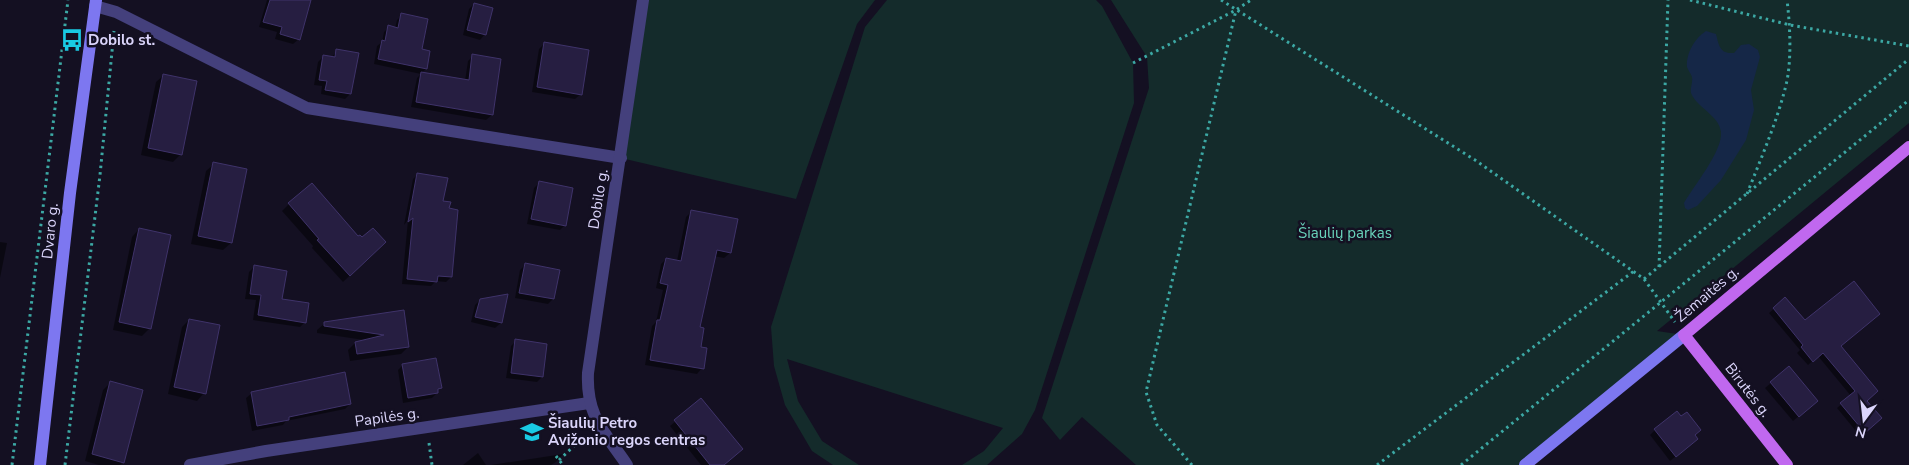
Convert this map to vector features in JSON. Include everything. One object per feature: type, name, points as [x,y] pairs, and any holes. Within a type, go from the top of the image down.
[{"type":"main road","name":"Dvaro g.","points":[[40,465],[70,193],[95,3]]},
{"type":"main road","name":"Žemaitės g.","points":[[1525,465],[1909,147]]},
{"type":"main road","name":"Birutės g.","points":[[1684,335],[1787,465]]},
{"type":"street","name":"Dobilo g.","points":[[627,465],[598,424],[589,402],[588,372],[621,158],[642,0]]},
{"type":"street","points":[[95,3],[307,108],[621,158]]},
{"type":"street","name":"Papilės g.","points":[[190,465],[266,451],[589,402]]},
{"type":"path","points":[[12,465],[68,0]]},
{"type":"path","points":[[1221,0],[1475,160],[1644,279],[1684,335]]},
{"type":"path","points":[[1133,63],[1236,10],[1251,0]]},
{"type":"path","points":[[1658,267],[1668,0]]},
{"type":"path","points":[[1690,0],[1790,25],[1909,46]]},
{"type":"path","points":[[1747,194],[1768,143],[1787,83],[1790,25],[1787,0]]},
{"type":"path","points":[[1192,465],[1157,425],[1146,392],[1236,10]]},
{"type":"path","points":[[65,465],[100,175],[116,12]]},
{"type":"path","points":[[1644,279],[1909,59]]},
{"type":"path","points":[[1461,465],[1909,100]]},
{"type":"path","points":[[1378,465],[1634,272]]},
{"type":"path","points":[[559,460],[598,424]]},
{"type":"path","points":[[556,456],[563,465]]},
{"type":"green space","points":[[643,0],[875,0],[857,24],[796,199],[621,158]]},
{"type":"green space","points":[[887,0],[1096,0],[1102,6],[1133,63],[1134,103],[1035,410],[1022,434],[987,465],[962,465],[984,451],[1003,428],[787,359],[798,401],[822,441],[859,465],[833,465],[812,451],[785,405],[774,366],[771,327],[865,27]]},
{"type":"green space","name":"Šiaulių parkas","points":[[1111,0],[1909,0],[1909,123],[1657,331],[1684,335],[1525,465],[1136,465],[1082,417],[1060,440],[1042,418],[1149,88],[1147,57]]},
{"type":"water","points":[[1706,31],[1716,34],[1719,46],[1723,51],[1734,53],[1741,45],[1749,44],[1758,50],[1760,57],[1751,90],[1754,110],[1746,140],[1721,180],[1697,206],[1688,210],[1685,208],[1684,203],[1713,159],[1721,132],[1716,121],[1691,93],[1692,77],[1687,67],[1688,56],[1692,46]]},
{"type":"building","points":[[270,0],[311,0],[300,40],[280,34],[282,27],[263,22]]},
{"type":"building","points":[[474,3],[493,8],[486,35],[467,30]]},
{"type":"building","points":[[401,13],[428,19],[422,49],[430,51],[427,69],[378,59],[382,40],[385,41],[388,25],[398,28]]},
{"type":"building","points":[[544,42],[589,50],[582,95],[537,87]]},
{"type":"building","points":[[336,49],[359,53],[351,94],[325,90],[327,81],[319,80],[323,55],[335,57]]},
{"type":"building","points":[[472,54],[501,59],[493,115],[416,102],[421,72],[469,80]]},
{"type":"building","points":[[163,74],[197,81],[182,155],[148,148]]},
{"type":"building","points":[[213,162],[247,169],[232,243],[198,236]]},
{"type":"building","points":[[417,173],[448,178],[443,201],[451,202],[449,208],[458,210],[452,277],[438,276],[437,282],[407,279],[413,218],[408,222]]},
{"type":"building","points":[[539,181],[573,188],[566,226],[531,219]]},
{"type":"building","points":[[312,183],[358,236],[362,237],[373,228],[386,242],[350,276],[317,240],[319,239],[288,203]]},
{"type":"building","points":[[691,210],[738,219],[731,253],[717,250],[700,327],[704,328],[701,347],[707,348],[704,369],[650,360],[657,320],[660,320],[668,285],[660,283],[666,258],[681,261]]},
{"type":"building","points":[[139,228],[171,235],[151,329],[119,322]]},
{"type":"building","points":[[525,263],[560,270],[554,299],[519,293]]},
{"type":"building","points":[[254,265],[287,271],[282,299],[309,303],[306,323],[258,315],[261,295],[250,294]]},
{"type":"building","points":[[1854,281],[1880,314],[1841,346],[1878,391],[1867,401],[1882,418],[1865,433],[1840,403],[1855,391],[1823,353],[1813,362],[1801,347],[1803,345],[1773,308],[1785,297],[1805,320]]},
{"type":"building","points":[[508,294],[502,323],[475,317],[480,299]]},
{"type":"building","points":[[404,310],[409,347],[357,354],[355,342],[384,335],[324,326],[324,322]]},
{"type":"building","points":[[189,319],[220,325],[206,394],[174,387]]},
{"type":"building","points":[[515,339],[547,344],[543,377],[511,373]]},
{"type":"building","points":[[436,358],[442,388],[438,389],[438,393],[408,398],[402,364]]},
{"type":"building","points":[[1789,366],[1818,401],[1799,417],[1770,382]]},
{"type":"building","points":[[345,372],[351,404],[257,426],[251,392]]},
{"type":"building","points":[[110,381],[143,390],[124,463],[92,454]]},
{"type":"building","points":[[701,398],[743,449],[724,465],[710,465],[674,420]]},
{"type":"building","points":[[1677,411],[1681,416],[1687,412],[1701,430],[1695,435],[1698,439],[1676,457],[1654,429]]},
{"type":"place","name":"Dobilo st.","points":[[72,40]]},
{"type":"place","name":"Šiaulių Petro Avižonio regos centras","points":[[532,432]]}]
